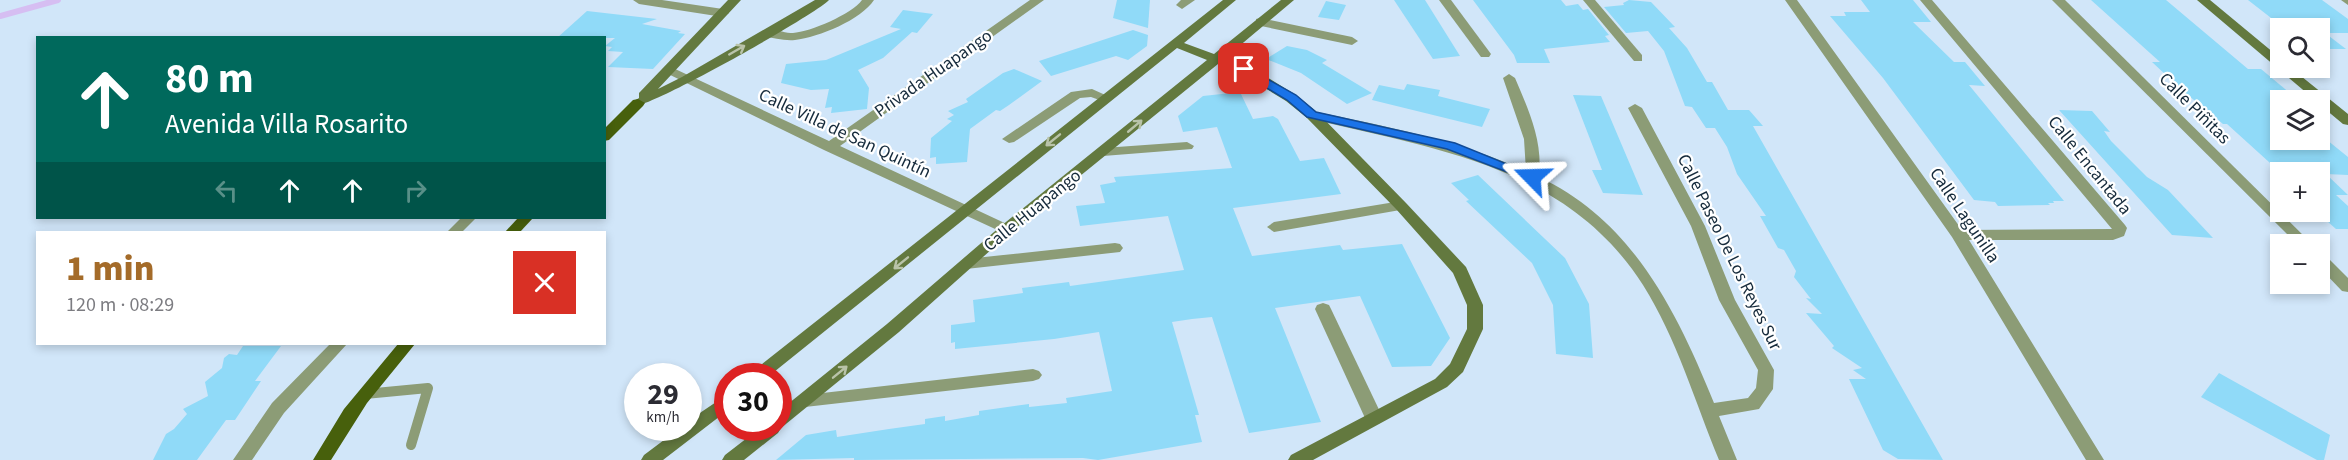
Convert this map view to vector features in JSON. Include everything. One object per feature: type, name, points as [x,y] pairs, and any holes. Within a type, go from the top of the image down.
[{"type":"main road","points":[[606,135],[735,0]]},
{"type":"main road","points":[[638,103],[687,80],[823,0]]},
{"type":"main road","points":[[774,363],[1230,0]]},
{"type":"main road","name":"Calle Huapango","points":[[792,411],[1006,230],[1288,0]]},
{"type":"main road","points":[[2203,0],[2270,56]]},
{"type":"main road","points":[[1174,43],[1216,58],[1272,85],[1312,115],[1401,206],[1460,271],[1475,305],[1475,329],[1456,368],[1441,383],[1297,460]]},
{"type":"main road","points":[[2296,78],[2348,121]]},
{"type":"main road","points":[[513,231],[525,219]]},
{"type":"main road","points":[[322,460],[344,420],[363,394],[406,345]]},
{"type":"main road","points":[[650,460],[714,411]]},
{"type":"main road","points":[[731,460],[755,441]]},
{"type":"street","points":[[639,0],[723,13]]},
{"type":"street","points":[[767,33],[788,38],[817,32],[864,6],[868,0]]},
{"type":"street","name":"Privada Huapango","points":[[829,147],[1038,0]]},
{"type":"street","points":[[1445,0],[1485,54]]},
{"type":"street","points":[[1589,0],[1638,58]]},
{"type":"street","name":"Calle Lagunilla","points":[[1791,0],[1958,235],[2095,460]]},
{"type":"street","name":"Calle Encantada","points":[[1926,0],[2120,228],[2119,233],[2114,235],[1958,235]]},
{"type":"street","name":"Calle Piñitas","points":[[2058,0],[2295,234]]},
{"type":"street","points":[[1260,22],[1352,41]]},
{"type":"street","name":"Calle Villa de San Quintín","points":[[668,71],[968,210],[1006,230]]},
{"type":"street","points":[[1509,78],[1533,141],[1535,163],[1532,177]]},
{"type":"street","points":[[1009,139],[1076,95],[1092,93],[1105,98]]},
{"type":"street","name":"Calle Paseo De Los Reyes Sur","points":[[1635,108],[1698,226],[1727,300],[1766,370],[1764,389],[1753,404],[1707,411]]},
{"type":"street","points":[[1312,115],[1451,146],[1532,177],[1591,216],[1625,247],[1649,283],[1668,319],[1728,460]]},
{"type":"street","points":[[1103,152],[1187,146]]},
{"type":"street","points":[[1274,228],[1401,206]]},
{"type":"street","points":[[455,231],[468,219]]},
{"type":"street","points":[[966,264],[1115,248]]},
{"type":"street","points":[[2330,269],[2348,287]]},
{"type":"street","points":[[1323,309],[1374,418]]},
{"type":"street","points":[[242,460],[278,408],[338,345]]},
{"type":"street","points":[[805,401],[1033,375]]},
{"type":"lane","points":[[363,394],[428,388],[411,445]]},
{"type":"building","points":[[1117,0],[1150,0],[1148,28],[1113,18]]},
{"type":"building","points":[[1394,0],[1425,0],[1460,56],[1433,59]]},
{"type":"building","points":[[1473,0],[1561,0],[1566,6],[1578,4],[1583,10],[1588,9],[1609,35],[1605,36],[1610,42],[1544,49],[1550,63],[1517,63],[1514,55]]},
{"type":"building","points":[[1629,0],[1651,2],[1675,27],[1669,28],[1687,48],[1707,82],[1712,82],[1728,110],[1749,110],[1763,126],[1753,126],[1943,460],[1898,459],[1883,450],[1849,379],[1866,379],[1853,370],[1862,368],[1832,348],[1834,346],[1806,313],[1822,314],[1806,298],[1811,299],[1794,277],[1796,271],[1784,250],[1778,248],[1760,216],[1766,216],[1737,174],[1727,147],[1715,128],[1706,128],[1692,107],[1685,106],[1664,51],[1648,31],[1626,33],[1604,7],[1624,5],[1623,3]]},
{"type":"building","points":[[1861,0],[1913,0],[1931,22],[1913,22],[1954,62],[1965,62],[1985,86],[1969,85],[2064,201],[2053,201],[2054,203],[2048,203],[2050,205],[1998,206],[1995,202],[1974,200],[1883,78],[1830,16],[1846,16],[1844,12],[1870,12]]},
{"type":"building","points":[[2091,0],[2166,0],[2248,69],[2261,69],[2286,90],[2270,90],[2270,150],[2330,150],[2330,142],[2348,157],[2348,175],[2330,174],[2330,162],[2270,163],[2227,124],[2223,124],[2183,91],[2152,62],[2160,62]]},
{"type":"building","points":[[2248,0],[2322,0],[2348,19],[2348,33],[2330,33],[2330,18],[2271,18]]},
{"type":"building","points":[[1326,1],[1346,5],[1339,20],[1318,17]]},
{"type":"building","points":[[903,10],[933,14],[917,33],[912,32],[883,58],[858,70],[869,88],[867,109],[831,113],[832,107],[825,108],[829,89],[811,90],[781,83],[786,64],[826,60],[901,29],[890,27]]},
{"type":"building","points":[[587,11],[657,19],[642,24],[681,31],[678,33],[685,34],[653,69],[608,67],[623,52],[608,51],[612,47],[606,45],[615,38],[559,36]]},
{"type":"building","points":[[1133,30],[1148,35],[1147,46],[1128,60],[1116,56],[1051,76],[1039,61]]},
{"type":"building","points":[[2330,37],[2346,49],[2330,49]]},
{"type":"building","points":[[1287,46],[1307,50],[1327,60],[1322,63],[1372,93],[1347,104],[1301,73],[1266,59]]},
{"type":"building","points":[[1014,69],[1042,81],[970,129],[967,162],[936,164],[936,157],[930,158],[931,138],[952,121],[947,119],[954,115],[948,111],[968,102],[966,99],[1003,73]]},
{"type":"building","points":[[1407,84],[1440,90],[1438,96],[1490,109],[1482,127],[1372,100],[1379,85],[1404,90]]},
{"type":"building","points":[[1240,92],[1253,119],[1273,116],[1278,119],[1300,161],[1324,158],[1341,194],[1233,208],[1252,256],[1340,245],[1343,250],[1402,244],[1450,338],[1431,366],[1392,367],[1360,296],[1275,308],[1321,422],[1249,433],[1212,317],[1192,319],[1172,322],[1199,415],[1195,415],[1202,442],[1098,460],[1083,458],[854,460],[854,458],[776,460],[806,435],[836,430],[837,437],[925,424],[925,419],[945,416],[945,421],[979,415],[979,411],[1029,404],[1029,407],[1067,403],[1066,398],[1112,391],[1099,332],[955,349],[955,342],[951,343],[951,325],[975,322],[973,300],[1023,293],[1022,288],[1069,282],[1070,286],[1184,270],[1168,216],[1080,226],[1076,206],[1105,203],[1100,185],[1116,182],[1114,177],[1232,168],[1217,127],[1183,132],[1178,116],[1203,96]]},
{"type":"building","points":[[1573,95],[1601,96],[1643,195],[1603,193],[1592,170],[1602,170]]},
{"type":"building","points":[[2059,110],[2092,111],[2110,132],[2104,131],[2111,141],[2147,177],[2168,190],[2213,238],[2172,235]]},
{"type":"building","points":[[1478,175],[1565,258],[1589,304],[1593,358],[1556,354],[1553,305],[1532,263],[1466,201],[1469,200],[1451,183]]},
{"type":"building","points":[[2330,178],[2348,195],[2336,195],[2348,206],[2348,229],[2336,229],[2328,222],[2330,222]]},
{"type":"building","points":[[243,346],[281,346],[255,381],[261,381],[235,420],[226,420],[197,460],[153,460],[166,434],[174,429],[187,414],[183,409],[208,396],[205,382],[222,368],[224,358],[229,354],[237,355]]},
{"type":"building","points":[[2219,373],[2330,435],[2324,460],[2317,460],[2201,397]]},
{"type":"waterway","points":[[0,16],[58,0]]},
{"type":"route","points":[[1244,69],[1272,85],[1312,115],[1451,146],[1532,177]]}]
